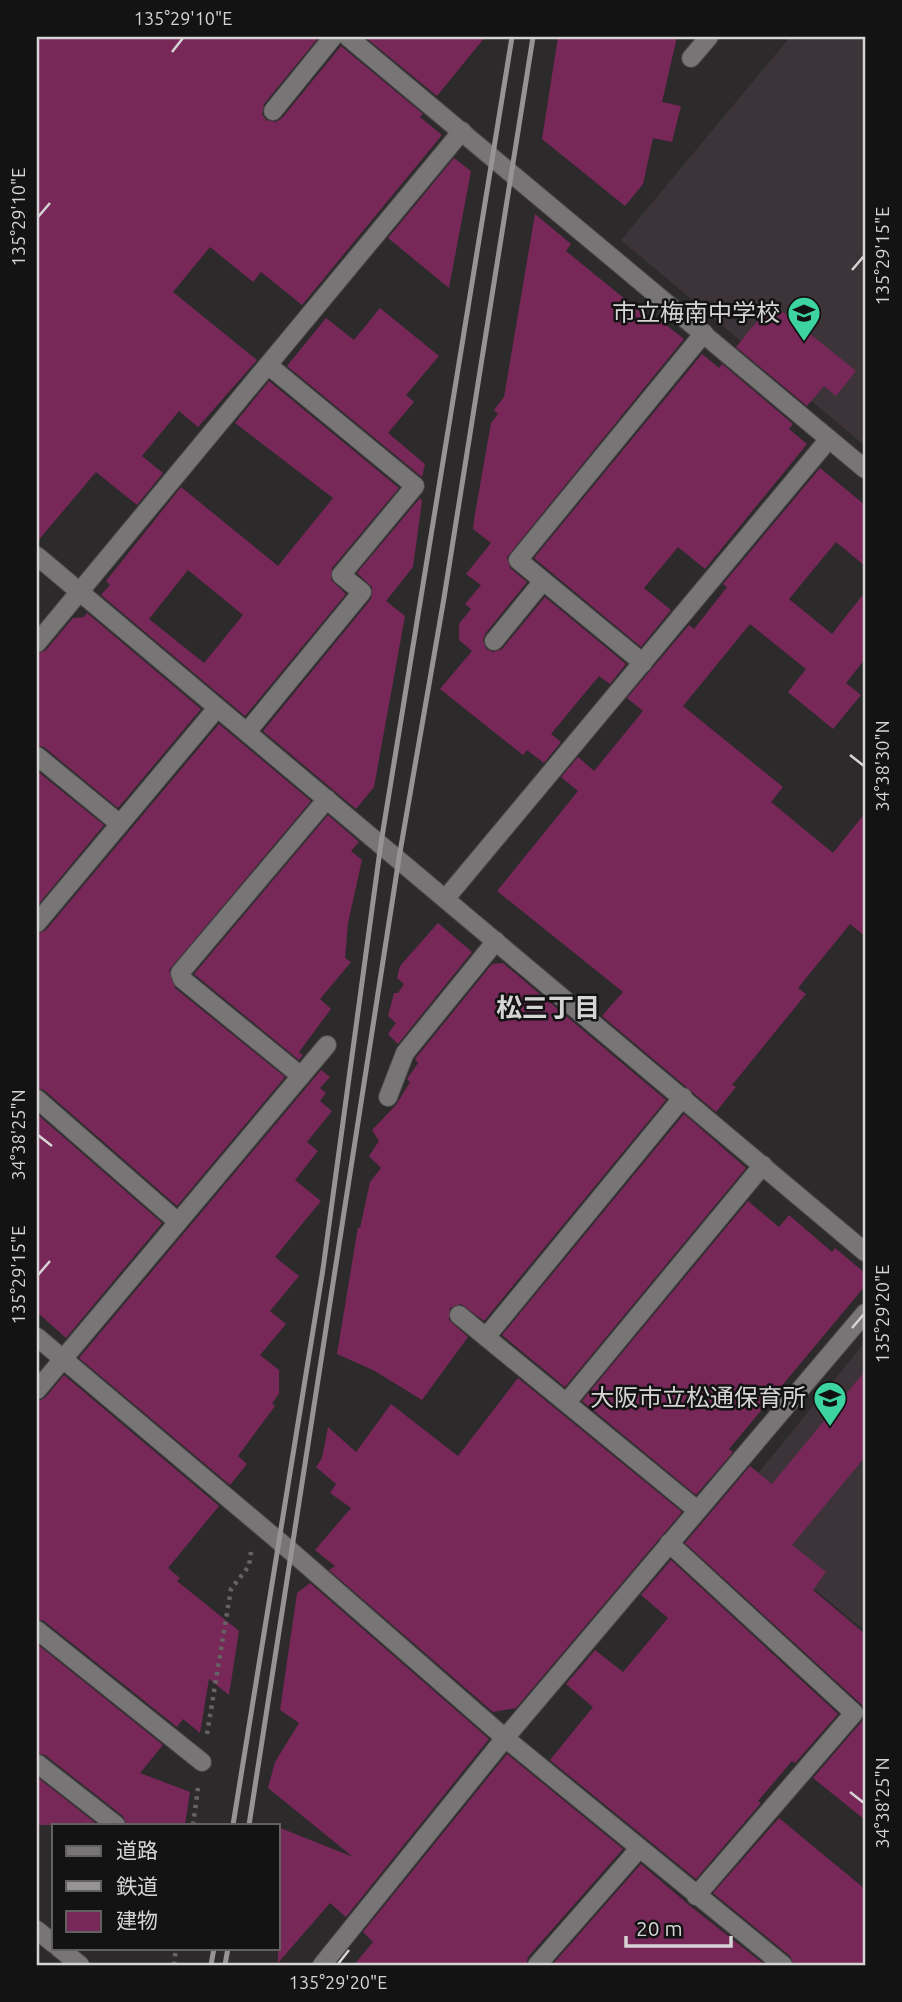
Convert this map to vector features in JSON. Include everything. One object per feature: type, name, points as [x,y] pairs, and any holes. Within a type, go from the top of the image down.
[{"type":"street","points":[[273,111],[333,37]]},
{"type":"street","points":[[348,37],[865,469]]},
{"type":"street","points":[[691,58],[709,37]]},
{"type":"street","points":[[37,643],[462,131]]},
{"type":"street","points":[[643,663],[518,561],[704,333]]},
{"type":"street","points":[[247,732],[362,592],[341,575],[415,486],[268,365]]},
{"type":"street","points":[[446,898],[830,439]]},
{"type":"street","points":[[37,555],[865,1252]]},
{"type":"street","points":[[494,641],[543,581]]},
{"type":"street","points":[[37,923],[217,708]]},
{"type":"street","points":[[37,756],[120,824]]},
{"type":"street","points":[[301,1076],[182,979],[180,973],[327,799]]},
{"type":"street","points":[[388,1097],[405,1053],[496,941]]},
{"type":"street","points":[[37,1390],[327,1045]]},
{"type":"street","points":[[486,1337],[683,1097]]},
{"type":"street","points":[[37,1099],[178,1222]]},
{"type":"street","points":[[567,1402],[763,1165]]},
{"type":"street","points":[[322,1965],[505,1738],[865,1313]]},
{"type":"street","points":[[459,1315],[697,1510]]},
{"type":"street","points":[[37,1336],[505,1738],[638,1850],[783,1965]]},
{"type":"street","points":[[669,1543],[854,1713],[696,1896]]},
{"type":"street","points":[[37,1630],[202,1762]]},
{"type":"street","points":[[37,1766],[38,1764],[115,1824]]},
{"type":"street","points":[[537,1965],[638,1850]]},
{"type":"street","points":[[37,1930],[52,1942]]},
{"type":"street","points":[[61,1950],[80,1965]]},
{"type":"path","points":[[193,1824],[231,1590],[249,1566],[257,1523]]},
{"type":"shaded area","name":"市立梅南中学校","points":[[790,37],[865,37],[865,446],[621,240]]},
{"type":"shaded area","name":"大阪市立松通保育所","points":[[865,1342],[865,1631],[724,1515]]},
{"type":"building","points":[[37,37],[319,37],[264,104],[262,114],[266,120],[276,122],[282,118],[341,46],[423,114],[420,117],[442,135],[302,305],[261,272],[253,282],[210,247],[173,292],[257,360],[198,427],[179,411],[142,456],[163,473],[137,505],[96,472],[37,542]]},
{"type":"building","points":[[365,37],[485,37],[437,96]]},
{"type":"building","points":[[558,37],[677,37],[662,102],[681,106],[672,142],[653,138],[643,184],[625,206],[542,139]]},
{"type":"building","points":[[454,158],[471,171],[449,288],[388,238]]},
{"type":"building","points":[[535,214],[571,244],[566,251],[652,321],[656,317],[684,339],[507,557],[510,568],[527,582],[485,634],[483,640],[486,649],[493,652],[502,649],[545,597],[626,664],[610,684],[599,676],[551,734],[561,742],[544,763],[527,750],[523,755],[440,689],[472,651],[459,640],[459,624],[471,609],[465,604],[481,585],[466,574],[491,543],[473,529],[475,514],[491,423],[498,414],[494,410],[504,397]]},
{"type":"building","points":[[772,303],[856,371],[836,396],[824,386],[807,406],[736,347]]},
{"type":"building","points":[[380,308],[439,356],[406,395],[414,402],[388,433],[425,464],[422,477],[287,366],[326,318],[354,340]]},
{"type":"building","points":[[702,354],[719,368],[722,364],[793,424],[789,429],[807,444],[705,569],[678,547],[644,588],[671,610],[641,647],[534,558]]},
{"type":"building","points":[[269,381],[399,488],[332,568],[331,580],[346,594],[245,716],[101,595],[110,585],[106,581],[181,487],[278,566],[333,498],[235,423]],"holes":[[[188,570],[243,615],[204,663],[149,619]]]},
{"type":"building","points":[[820,468],[865,505],[865,566],[836,542],[789,599],[832,634],[865,592],[865,659],[846,683],[861,695],[833,729],[788,692],[806,669],[750,624],[683,706],[783,787],[771,802],[833,853],[865,813],[865,936],[850,924],[798,988],[806,994],[732,1085],[736,1087],[716,1112],[602,1016],[623,992],[497,891],[578,791],[561,777],[578,757],[594,771],[643,711],[627,698],[689,625],[694,629],[727,587],[723,584]]},
{"type":"building","points":[[420,498],[422,501],[413,567],[386,601],[405,616],[374,787],[356,809],[263,731],[371,599],[372,587],[357,573]]},
{"type":"building","points":[[87,613],[201,709],[118,808],[44,747],[37,745],[37,654],[46,650],[73,618],[84,617]]},
{"type":"building","points":[[219,724],[311,801],[169,970],[175,988],[285,1077],[177,1206],[44,1090],[37,1088],[37,934],[46,930]]},
{"type":"building","points":[[37,771],[104,825],[37,906]]},
{"type":"building","points":[[328,815],[359,842],[351,851],[362,860],[348,923],[345,958],[351,962],[320,999],[331,1009],[299,1052],[303,1055],[299,1060],[194,974]]},
{"type":"building","points":[[438,923],[472,952],[398,1044],[388,1034],[396,1023],[388,1016],[394,993],[398,993],[404,984],[397,978],[400,966]]},
{"type":"building","points":[[503,963],[666,1100],[484,1321],[461,1304],[450,1308],[449,1320],[468,1337],[422,1400],[373,1370],[337,1354],[358,1227],[360,1228],[370,1182],[381,1168],[369,1156],[379,1141],[372,1130],[396,1105],[410,1082],[407,1079],[418,1063],[415,1059],[492,964]]},
{"type":"building","points":[[321,1070],[330,1077],[320,1088],[326,1093],[320,1101],[332,1111],[307,1142],[318,1151],[295,1180],[321,1201],[275,1257],[299,1276],[270,1311],[286,1324],[260,1355],[279,1370],[279,1394],[272,1403],[275,1406],[238,1456],[247,1464],[230,1485],[79,1358]]},
{"type":"building","points":[[37,1114],[162,1223],[66,1338],[37,1312]]},
{"type":"building","points":[[684,1114],[746,1168],[565,1387],[502,1335]]},
{"type":"building","points":[[748,1201],[779,1227],[789,1215],[832,1252],[835,1248],[865,1273],[865,1286],[729,1449],[733,1452],[696,1495],[582,1401]]},
{"type":"building","points":[[865,1371],[865,1457],[792,1545],[826,1572],[813,1590],[865,1634],[865,1715],[862,1705],[685,1543],[750,1466],[772,1484]]},
{"type":"building","points":[[64,1375],[219,1506],[168,1568],[180,1578],[177,1581],[239,1631],[229,1695],[209,1679],[200,1733],[183,1719],[177,1727],[44,1621],[37,1619],[37,1402],[46,1397]]},
{"type":"building","points":[[518,1378],[682,1512],[516,1708],[493,1712],[329,1570],[335,1566],[315,1550],[351,1508],[330,1493],[336,1484],[316,1467],[322,1458],[328,1427],[356,1452],[391,1404],[458,1456]]},
{"type":"building","points":[[671,1560],[838,1714],[795,1763],[792,1761],[758,1801],[761,1803],[696,1879],[550,1760],[593,1707],[566,1684],[595,1650],[623,1672],[668,1618],[641,1595]]},
{"type":"building","points":[[310,1583],[489,1739],[346,1917],[330,1903],[278,1963],[280,1828],[353,1857],[268,1788],[275,1762],[299,1723],[280,1710],[297,1593]]},
{"type":"building","points":[[37,1644],[163,1745],[140,1773],[190,1792],[185,1824],[127,1824],[123,1816],[45,1755],[37,1753]]},
{"type":"building","points":[[865,1715],[865,1820],[813,1778]]},
{"type":"building","points":[[507,1754],[623,1849],[528,1957],[526,1965],[354,1965],[373,1942],[363,1932]]},
{"type":"building","points":[[37,1777],[97,1824],[52,1824],[37,1825]]},
{"type":"building","points":[[779,1818],[865,1889],[865,1965],[794,1965],[790,1956],[713,1893]]},
{"type":"building","points":[[641,1864],[689,1905],[765,1965],[552,1965]]},
{"type":"railway","points":[[233,1824],[323,1269],[381,843],[512,37]]},
{"type":"railway","points":[[249,1824],[399,858],[444,598],[533,37]]},
{"type":"railway","points":[[211,1965],[214,1950]]},
{"type":"railway","points":[[225,1965],[228,1950]]},
{"type":"place","name":"市立梅南中学校","points":[[804,343]]},
{"type":"place","name":"大阪市立松通保育所","points":[[830,1428]]},
{"type":"district","name":"松三丁目","points":[[548,1008]]}]
